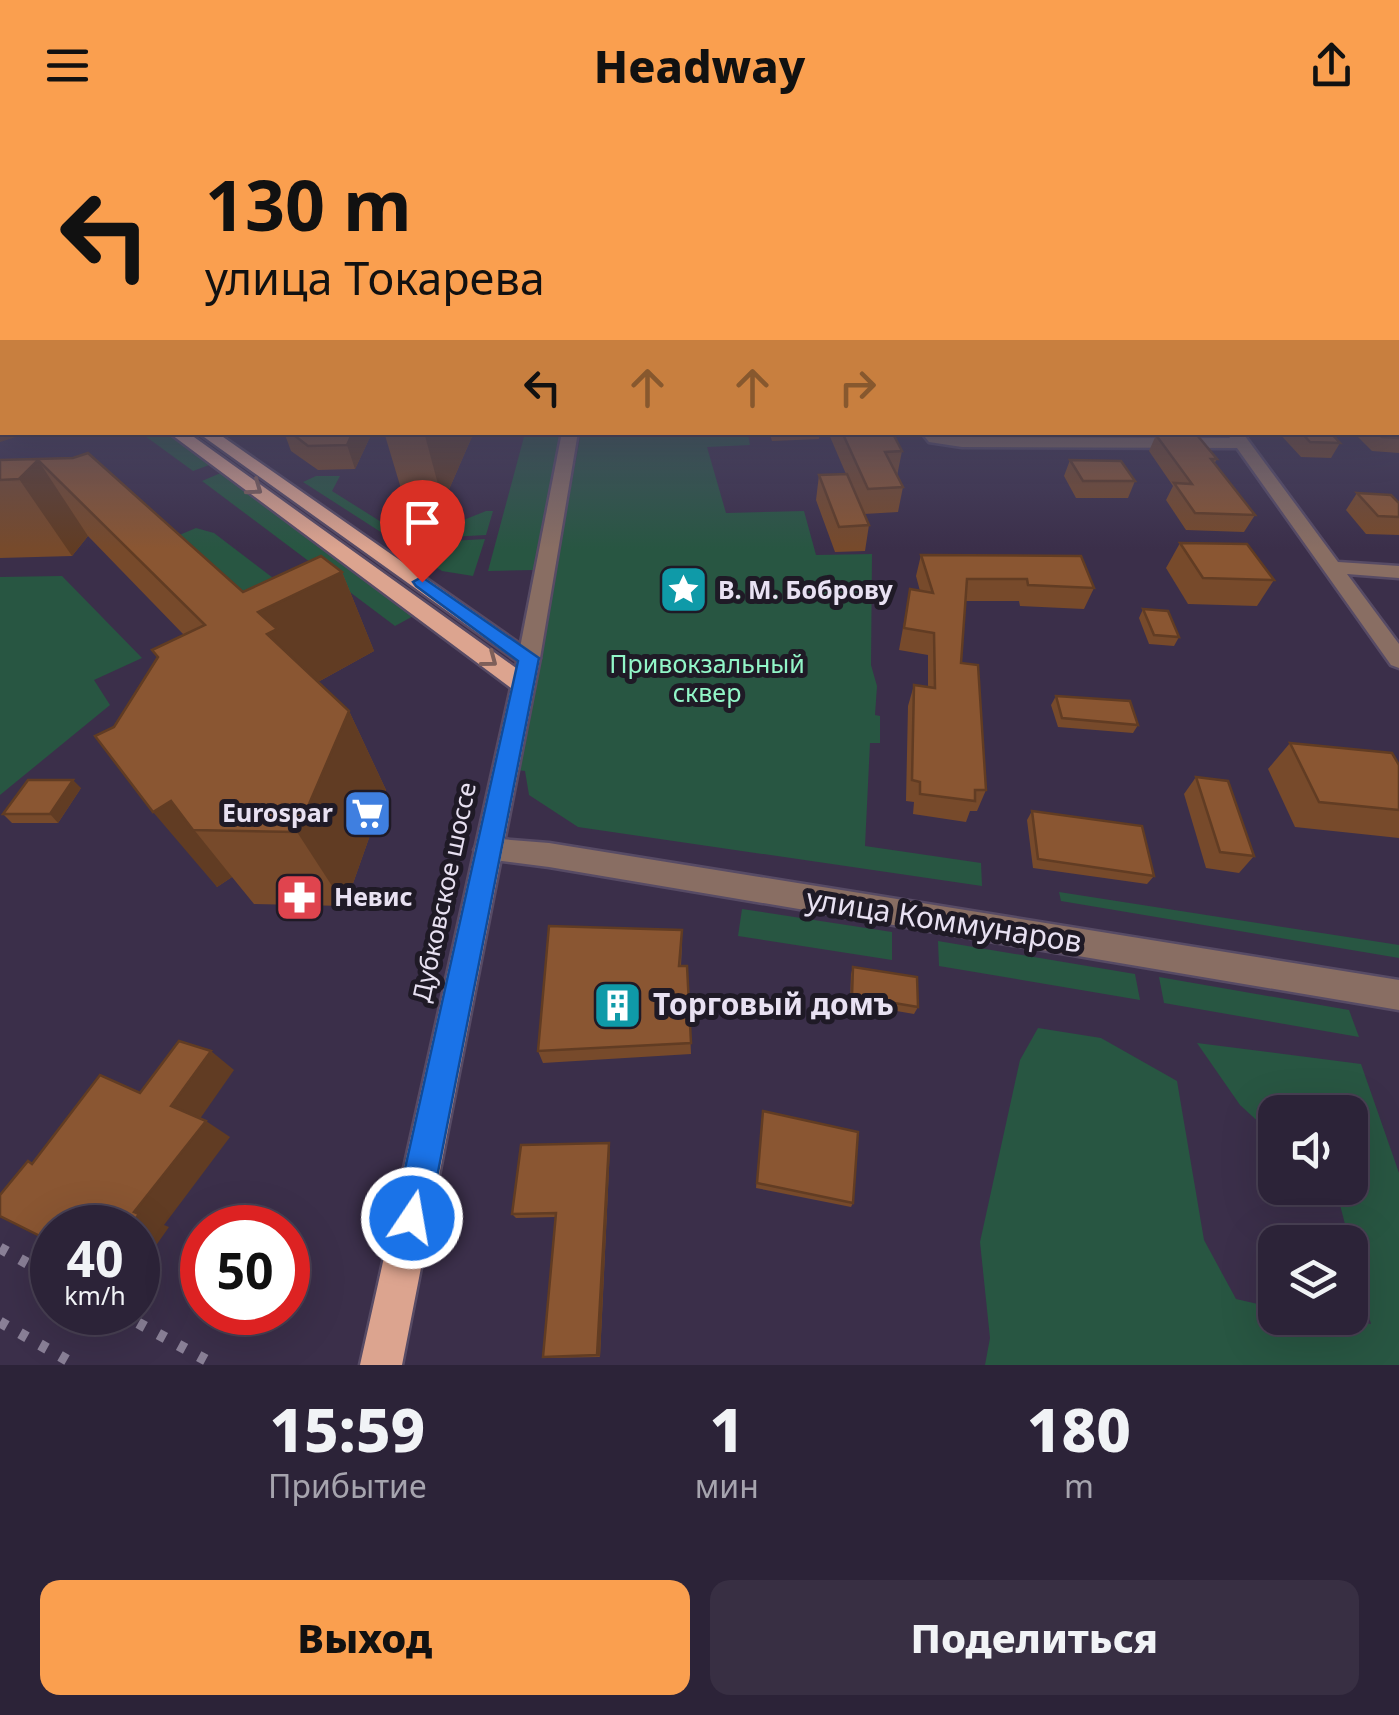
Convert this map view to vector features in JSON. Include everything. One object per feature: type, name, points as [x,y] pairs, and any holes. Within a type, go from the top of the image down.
[{"type":"main road","points":[[180,435],[523,685]]},
{"type":"main road","points":[[209,435],[528,658]]},
{"type":"main road","name":"Дубковское шоссе","points":[[380,1365],[528,658]]},
{"type":"street","name":"Дубковское шоссе","points":[[528,658],[569,435]]},
{"type":"street","points":[[932,435],[935,439],[962,442],[1238,438],[1399,660]]},
{"type":"street","points":[[1330,567],[1399,572]]},
{"type":"street","name":"улица Коммунаров","points":[[488,850],[548,856],[1399,995]]},
{"type":"green space","points":[[144,435],[171,435],[212,464],[193,471]]},
{"type":"green space","points":[[524,435],[563,435],[535,570],[488,571]]},
{"type":"green space","name":"Привокзальный сквер","points":[[581,435],[748,435],[750,445],[707,447],[726,513],[804,511],[816,555],[872,554],[871,665],[877,686],[875,715],[880,716],[880,743],[870,743],[865,846],[981,863],[982,886],[578,827],[529,795],[525,771],[517,770]]},
{"type":"green space","points":[[223,472],[417,614],[395,626],[202,481]]},
{"type":"green space","points":[[316,476],[340,476],[332,491],[394,530],[390,538],[303,482]]},
{"type":"green space","points":[[493,511],[486,535],[394,540],[398,532],[426,535]]},
{"type":"green space","points":[[196,528],[214,533],[310,606],[299,649],[177,536]]},
{"type":"green space","points":[[485,539],[473,576],[442,571],[399,544]]},
{"type":"green space","points":[[62,576],[142,658],[94,680],[110,705],[0,795],[0,577]]},
{"type":"green space","points":[[1059,892],[1399,945],[1399,958],[1061,901]]},
{"type":"green space","points":[[742,909],[892,932],[892,960],[738,936]]},
{"type":"green space","points":[[938,941],[1135,974],[1140,1000],[939,966]]},
{"type":"green space","points":[[1159,977],[1349,1010],[1359,1037],[1164,1003]]},
{"type":"green space","points":[[1038,1028],[1101,1038],[1177,1081],[1204,1240],[1236,1299],[1258,1304],[1258,1335],[1368,1335],[1368,1225],[1345,1225],[1340,1205],[1368,1205],[1368,1095],[1258,1095],[1258,1121],[1240,1105],[1197,1043],[1361,1064],[1399,1173],[1399,1365],[985,1365],[990,1338],[980,1242],[1020,1060]]},
{"type":"building","points":[[294,435],[352,435],[347,445],[308,446]]},
{"type":"building","points":[[843,435],[894,435],[902,451],[885,452],[903,487],[868,489]]},
{"type":"building","points":[[1156,435],[1197,435],[1255,515],[1195,513],[1174,483],[1192,484]]},
{"type":"building","points":[[1304,435],[1333,435],[1340,443],[1310,442]]},
{"type":"building","points":[[88,453],[243,592],[321,556],[342,572],[258,612],[277,629],[267,634],[349,711],[297,832],[193,830],[171,801],[153,812],[95,736],[114,727],[158,657],[152,650],[205,625],[38,460],[19,479],[0,480],[0,460],[73,458]]},
{"type":"building","points":[[1070,460],[1121,461],[1135,481],[1083,481]]},
{"type":"building","points":[[847,474],[869,525],[839,527],[819,475]]},
{"type":"building","points":[[1357,493],[1391,495],[1399,503],[1399,517],[1378,516]]},
{"type":"building","points":[[1180,543],[1247,544],[1274,580],[1203,578]]},
{"type":"building","points":[[921,555],[1081,556],[1094,588],[1028,585],[1027,579],[967,579],[961,663],[978,665],[986,790],[975,790],[975,801],[920,794],[920,782],[912,780],[914,685],[935,688],[934,633],[904,628],[910,589],[933,593]]},
{"type":"building","points":[[1143,609],[1168,611],[1179,637],[1154,635]]},
{"type":"building","points":[[1056,696],[1130,701],[1138,725],[1062,718]]},
{"type":"building","points":[[1290,743],[1392,753],[1399,765],[1399,810],[1319,802]]},
{"type":"building","points":[[1196,777],[1228,781],[1254,856],[1220,852]]},
{"type":"building","points":[[28,780],[73,780],[50,814],[3,814]]},
{"type":"building","points":[[1032,811],[1142,826],[1154,876],[1038,859]]},
{"type":"building","points":[[549,926],[682,930],[679,966],[687,966],[691,1043],[538,1051]]},
{"type":"building","points":[[853,967],[917,977],[918,1007],[852,996]]},
{"type":"building","points":[[179,1041],[211,1051],[171,1106],[206,1121],[140,1205],[30,1205],[30,1231],[0,1216],[0,1195],[28,1161],[32,1164],[100,1075],[140,1093]]},
{"type":"building","points":[[763,1111],[858,1132],[853,1203],[757,1183]]},
{"type":"building","points":[[609,1143],[597,1355],[543,1357],[556,1213],[512,1214],[521,1145]]},
{"type":"railway","points":[[0,1248],[30,1265]]},
{"type":"railway","points":[[0,1322],[76,1365]]},
{"type":"railway","points":[[160,1335],[215,1365]]},
{"type":"place","name":"В. М. Боброву","points":[[683,590]]},
{"type":"place","name":"Eurospar","points":[[368,813]]},
{"type":"place","name":"Невис","points":[[299,897]]},
{"type":"place","name":"Торговый домъ","points":[[618,1005]]},
{"type":"route","points":[[412,1218],[528,658],[422,582]]}]
